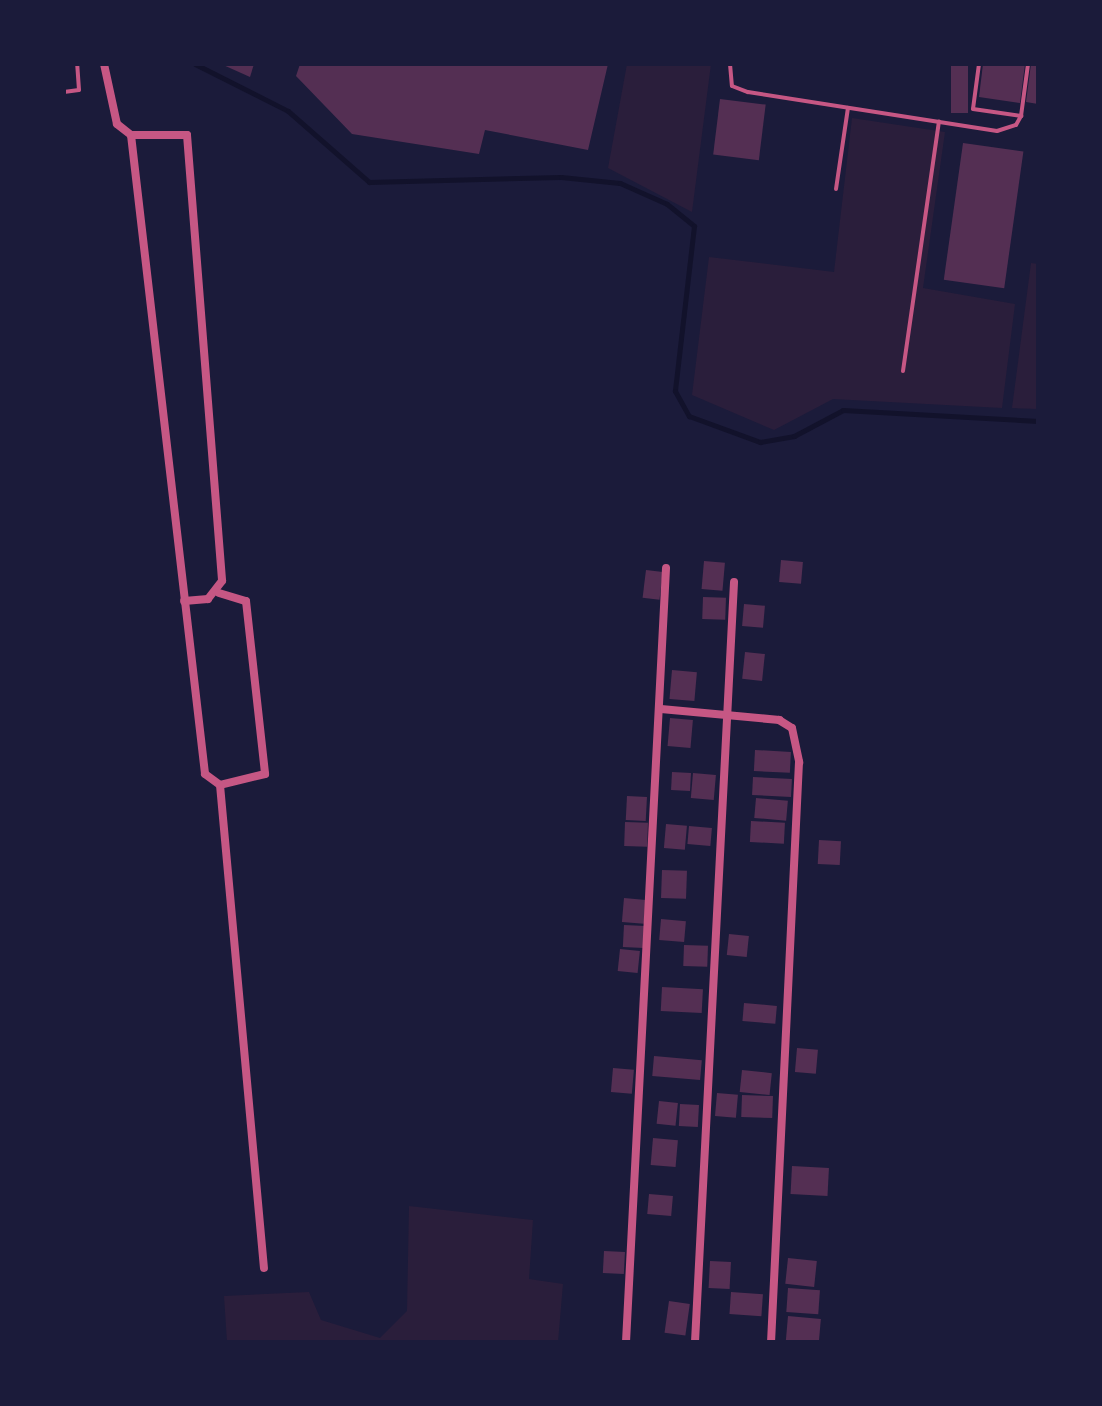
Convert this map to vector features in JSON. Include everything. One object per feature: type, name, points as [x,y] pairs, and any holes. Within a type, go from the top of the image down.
[{"type":"street","points":[[104,64],[109,109],[131,135],[205,774],[220,785],[264,1268]]},
{"type":"street","points":[[131,135],[187,135],[219,593]]},
{"type":"street","points":[[626,1342],[666,568]]},
{"type":"street","points":[[695,1342],[724,714],[734,582]]},
{"type":"street","points":[[184,601],[219,593],[246,601],[265,774],[220,785]]},
{"type":"street","points":[[661,709],[724,714],[792,728],[799,762],[771,1342]]},
{"type":"lane","points":[[64,92],[79,90],[77,64]]},
{"type":"lane","points":[[730,64],[729,79],[740,89],[997,131],[1016,125],[1021,116],[1028,64]]},
{"type":"lane","points":[[979,64],[973,109],[1021,116]]},
{"type":"lane","points":[[836,189],[848,108]]},
{"type":"lane","points":[[903,371],[939,122]]},
{"type":"shaded area","points":[[627,64],[711,64],[692,212],[608,168]]},
{"type":"shaded area","points":[[852,118],[945,132],[923,288],[1015,304],[1002,408],[833,399],[774,430],[692,395],[709,257],[834,272]]},
{"type":"shaded area","points":[[1031,263],[1038,264],[1038,409],[1012,408]]},
{"type":"shaded area","points":[[409,1206],[533,1220],[529,1279],[563,1284],[558,1342],[227,1342],[224,1296],[309,1292],[321,1320],[380,1338],[407,1311]]},
{"type":"building","points":[[221,64],[254,64],[250,77]]},
{"type":"building","points":[[300,64],[608,64],[588,150],[485,130],[479,154],[352,134],[296,76]]},
{"type":"building","points":[[951,64],[968,64],[968,113],[951,113]]},
{"type":"building","points":[[983,64],[1025,64],[1020,103],[979,97]]},
{"type":"building","points":[[1031,64],[1038,64],[1038,104],[1026,102]]},
{"type":"building","points":[[720,99],[766,105],[759,160],[713,155]]},
{"type":"building","points":[[963,143],[1023,151],[1004,288],[944,280]]},
{"type":"building","points":[[781,560],[803,562],[801,584],[779,582]]},
{"type":"building","points":[[704,561],[725,563],[722,591],[702,589]]},
{"type":"building","points":[[646,570],[663,572],[659,600],[643,598]]},
{"type":"building","points":[[703,597],[726,598],[725,620],[702,619]]},
{"type":"building","points":[[744,604],[765,606],[763,628],[742,626]]},
{"type":"building","points":[[745,652],[765,654],[762,681],[742,679]]},
{"type":"building","points":[[672,670],[697,672],[694,701],[669,699]]},
{"type":"building","points":[[670,718],[693,720],[690,748],[668,746]]},
{"type":"building","points":[[755,750],[791,752],[790,773],[754,771]]},
{"type":"building","points":[[672,772],[691,773],[690,791],[671,790]]},
{"type":"building","points":[[693,773],[716,775],[714,800],[691,798]]},
{"type":"building","points":[[753,777],[792,779],[791,797],[752,795]]},
{"type":"building","points":[[627,796],[647,797],[646,821],[626,820]]},
{"type":"building","points":[[756,798],[788,801],[786,821],[754,818]]},
{"type":"building","points":[[751,821],[785,823],[784,844],[750,842]]},
{"type":"building","points":[[625,822],[648,823],[647,847],[624,846]]},
{"type":"building","points":[[666,824],[687,826],[685,850],[664,848]]},
{"type":"building","points":[[689,826],[712,828],[710,846],[687,844]]},
{"type":"building","points":[[819,840],[841,841],[840,865],[818,864]]},
{"type":"building","points":[[662,870],[687,871],[686,899],[661,898]]},
{"type":"building","points":[[624,898],[646,900],[644,924],[622,922]]},
{"type":"building","points":[[661,919],[686,921],[684,942],[659,940]]},
{"type":"building","points":[[624,925],[645,926],[644,948],[623,947]]},
{"type":"building","points":[[729,934],[749,936],[747,957],[727,955]]},
{"type":"building","points":[[684,945],[708,946],[707,967],[683,966]]},
{"type":"building","points":[[620,949],[640,951],[638,973],[618,971]]},
{"type":"building","points":[[662,987],[703,989],[702,1013],[661,1011]]},
{"type":"building","points":[[744,1003],[777,1006],[775,1024],[742,1021]]},
{"type":"building","points":[[797,1048],[818,1050],[816,1074],[795,1072]]},
{"type":"building","points":[[654,1056],[702,1060],[700,1080],[652,1076]]},
{"type":"building","points":[[613,1068],[634,1070],[632,1094],[611,1092]]},
{"type":"building","points":[[742,1070],[772,1073],[770,1095],[740,1092]]},
{"type":"building","points":[[717,1093],[738,1095],[736,1118],[715,1116]]},
{"type":"building","points":[[742,1095],[773,1096],[772,1118],[741,1117]]},
{"type":"building","points":[[659,1101],[678,1103],[675,1126],[657,1124]]},
{"type":"building","points":[[680,1104],[699,1105],[698,1127],[679,1126]]},
{"type":"building","points":[[653,1138],[678,1140],[676,1167],[651,1165]]},
{"type":"building","points":[[792,1166],[829,1168],[827,1196],[791,1194]]},
{"type":"building","points":[[649,1194],[673,1196],[671,1216],[647,1214]]},
{"type":"building","points":[[604,1251],[625,1252],[624,1274],[603,1273]]},
{"type":"building","points":[[788,1258],[817,1261],[814,1287],[785,1284]]},
{"type":"building","points":[[710,1261],[731,1262],[730,1289],[709,1288]]},
{"type":"building","points":[[788,1288],[820,1290],[818,1314],[786,1312]]},
{"type":"building","points":[[731,1292],[763,1294],[761,1316],[729,1314]]},
{"type":"building","points":[[669,1301],[690,1304],[685,1336],[665,1333]]},
{"type":"building","points":[[788,1316],[821,1319],[819,1342],[786,1341]]},
{"type":"waterway","points":[[195,64],[288,111],[369,182],[561,177],[620,183],[667,204],[694,226],[675,391],[689,416],[760,442],[794,436],[843,410],[1038,421]]}]
